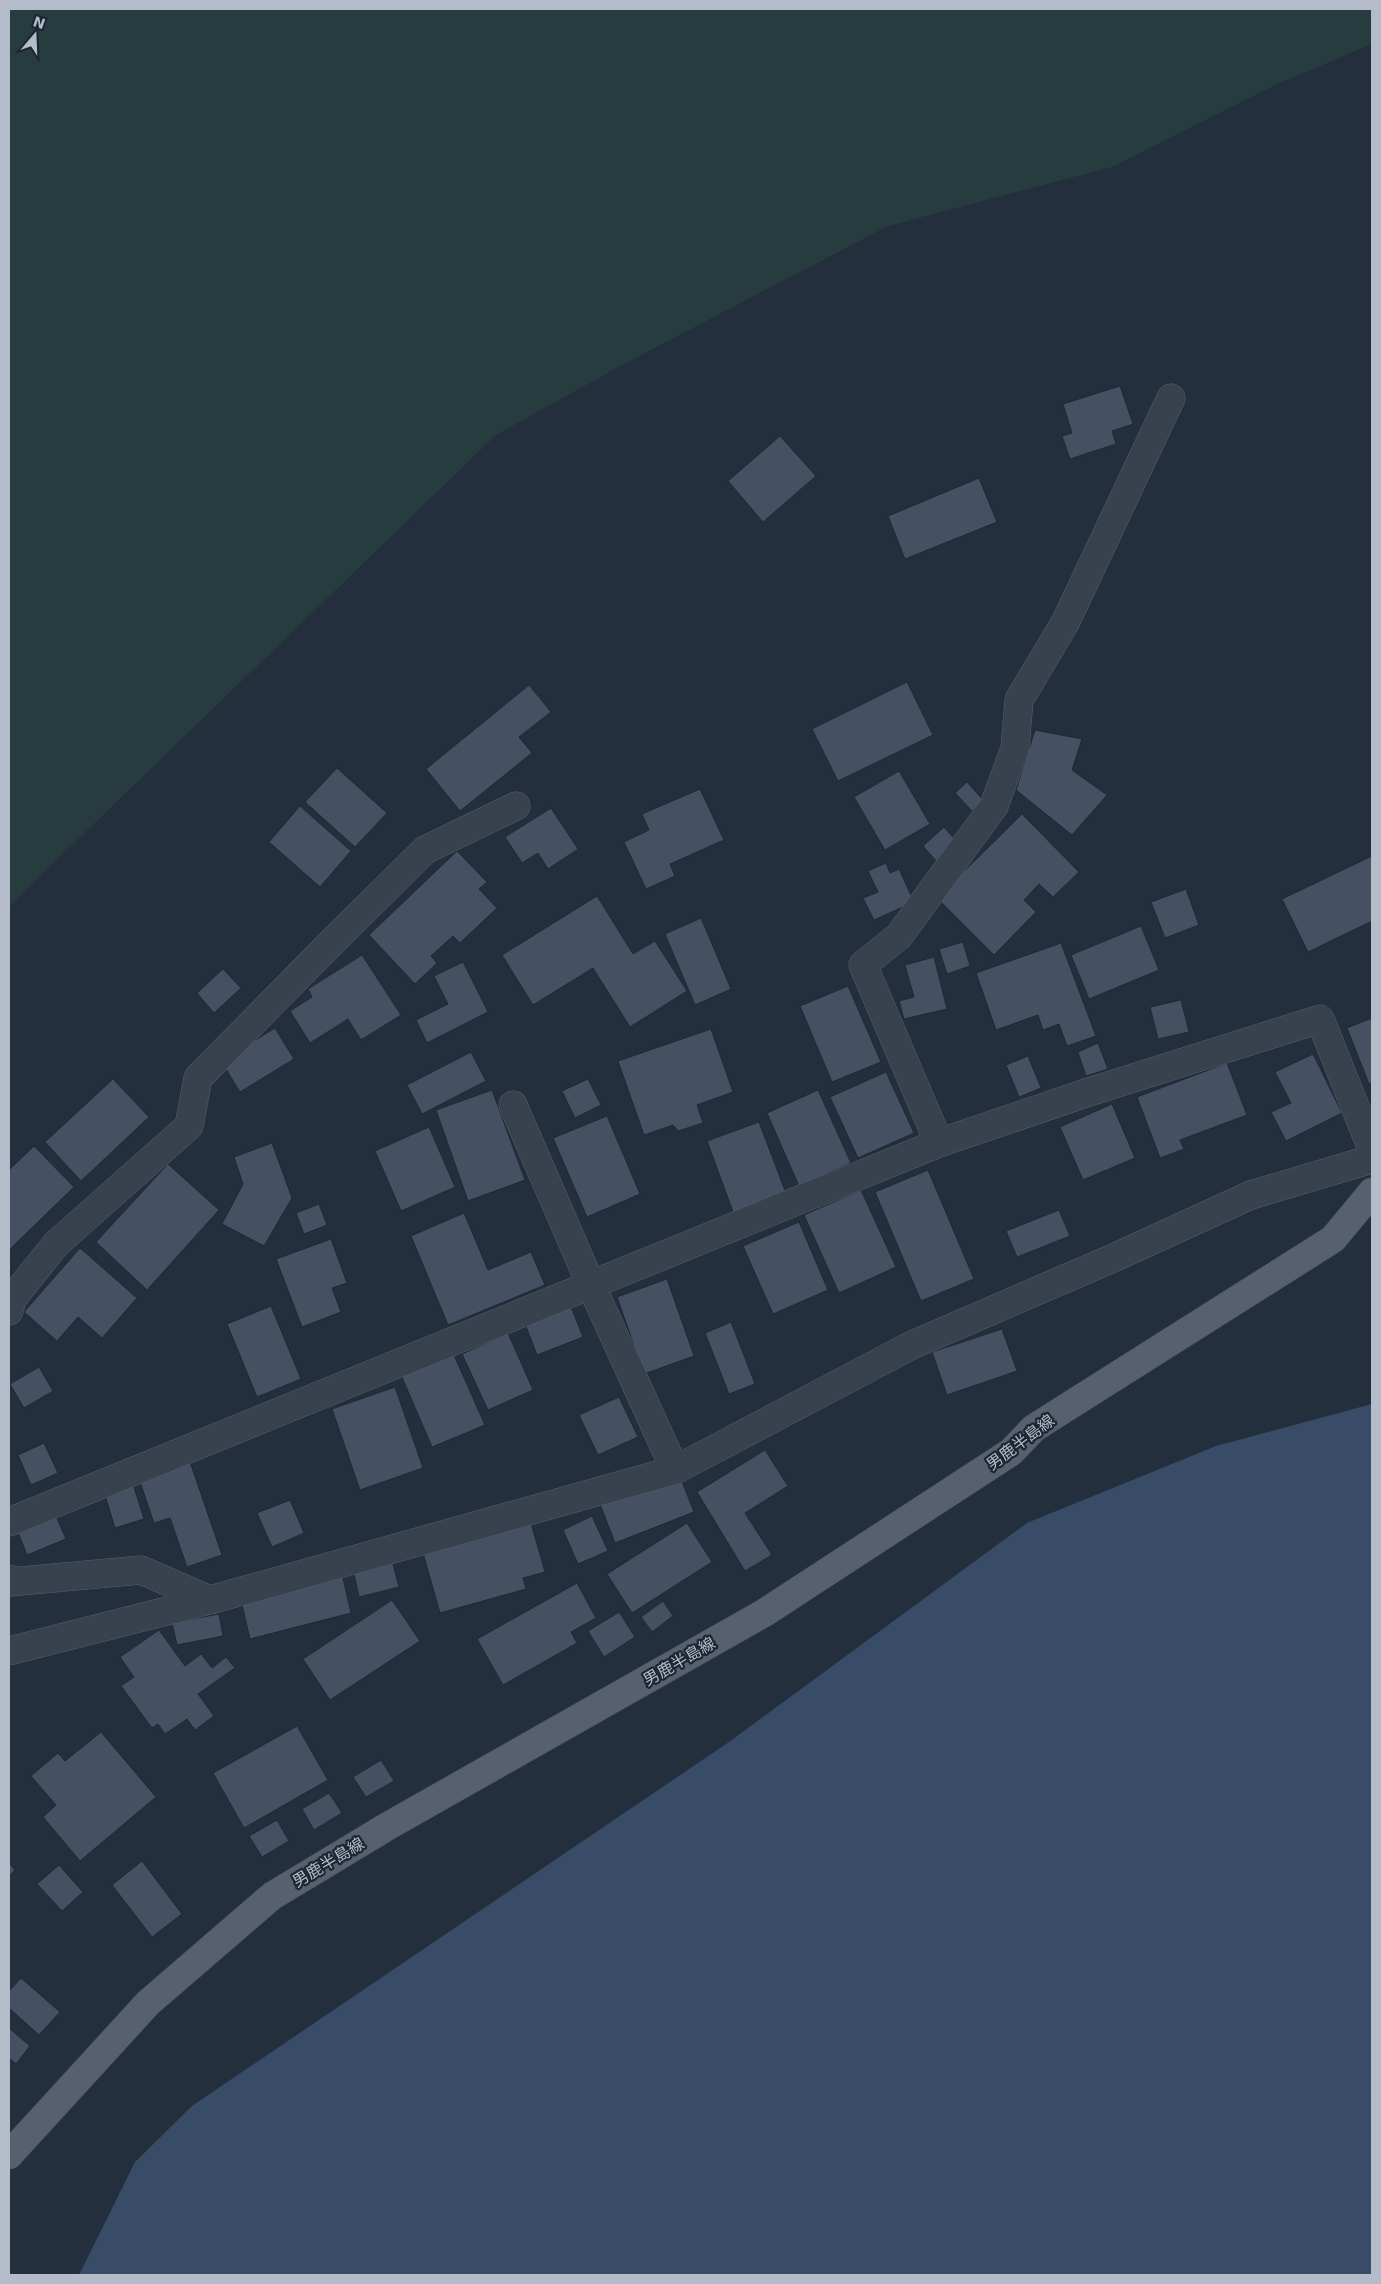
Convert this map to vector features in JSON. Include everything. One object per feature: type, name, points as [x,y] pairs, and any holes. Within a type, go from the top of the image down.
[{"type":"main road","name":"男鹿半島線","points":[[9,2155],[148,2003],[272,1896],[388,1826],[764,1613],[1012,1452],[1034,1428],[1333,1239],[1372,1192]]},
{"type":"street","points":[[939,1143],[863,965],[899,936],[994,806],[1015,748],[1019,700],[1066,621],[1171,398]]},
{"type":"street","points":[[9,1311],[12,1299],[56,1244],[189,1126],[198,1078],[336,938],[426,850],[516,806]]},
{"type":"street","points":[[9,1522],[939,1143],[1089,1092],[1320,1020],[1372,1148]]},
{"type":"street","points":[[513,1105],[591,1286],[675,1470]]},
{"type":"street","points":[[9,1651],[210,1600],[675,1470],[912,1345],[1102,1263],[1251,1195],[1372,1159]]},
{"type":"street","points":[[9,1579],[10,1582],[141,1570],[210,1600]]},
{"type":"green space","points":[[9,9],[1372,9],[1372,44],[1275,85],[1112,167],[888,226],[624,364],[496,435],[9,906]]},
{"type":"water","points":[[1372,1404],[1372,2275],[79,2275],[135,2162],[192,2106],[729,1742],[1027,1523],[1216,1446]]},
{"type":"building","points":[[1120,386],[1133,424],[1112,431],[1116,444],[1070,459],[1062,436],[1072,433],[1063,404]]},
{"type":"building","points":[[780,436],[816,476],[763,522],[728,481]]},
{"type":"building","points":[[979,478],[997,522],[905,559],[888,516]]},
{"type":"building","points":[[907,682],[933,735],[838,781],[812,729]]},
{"type":"building","points":[[529,685],[551,712],[519,737],[532,753],[460,811],[426,769]]},
{"type":"building","points":[[1035,730],[1082,739],[1072,770],[1107,795],[1072,835],[1016,790]]},
{"type":"building","points":[[337,768],[387,813],[355,847],[305,802]]},
{"type":"building","points":[[899,771],[930,824],[885,850],[854,797]]},
{"type":"building","points":[[967,782],[984,801],[972,811],[955,793]]},
{"type":"building","points":[[700,789],[724,840],[670,864],[675,876],[646,889],[624,842],[649,830],[642,814]]},
{"type":"building","points":[[300,806],[351,851],[320,887],[269,842]]},
{"type":"building","points":[[551,808],[578,849],[548,869],[538,853],[522,863],[505,837]]},
{"type":"building","points":[[1022,814],[1079,872],[1053,897],[1039,884],[1024,900],[1036,912],[994,955],[937,898]]},
{"type":"building","points":[[944,827],[958,843],[937,862],[923,846]]},
{"type":"building","points":[[457,851],[487,882],[479,889],[497,908],[460,943],[453,936],[431,956],[437,963],[415,984],[369,935]]},
{"type":"building","points":[[1372,856],[1372,921],[1308,952],[1282,899]]},
{"type":"building","points":[[886,863],[890,873],[899,869],[914,902],[874,920],[863,898],[878,892],[868,871]]},
{"type":"building","points":[[1186,889],[1199,925],[1165,938],[1151,902]]},
{"type":"building","points":[[597,896],[633,954],[655,941],[687,991],[630,1027],[593,968],[533,1005],[502,955]]},
{"type":"building","points":[[701,918],[731,989],[695,1005],[665,934]]},
{"type":"building","points":[[1141,926],[1159,970],[1089,999],[1071,955]]},
{"type":"building","points":[[963,942],[970,966],[947,974],[939,949]]},
{"type":"building","points":[[1061,943],[1096,1036],[1067,1046],[1059,1024],[1043,1030],[1038,1015],[996,1030],[976,973]]},
{"type":"building","points":[[362,955],[401,1015],[361,1040],[348,1019],[310,1043],[290,1011],[312,997],[308,989]]},
{"type":"building","points":[[934,957],[947,1009],[904,1019],[899,1001],[914,997],[905,965]]},
{"type":"building","points":[[463,962],[488,1012],[427,1043],[416,1020],[448,1004],[434,976]]},
{"type":"building","points":[[223,969],[241,988],[214,1013],[197,993]]},
{"type":"building","points":[[848,986],[881,1062],[832,1082],[800,1006]]},
{"type":"building","points":[[1181,1000],[1189,1032],[1158,1039],[1150,1007]]},
{"type":"building","points":[[1372,1018],[1372,1083],[1369,1084],[1347,1028]]},
{"type":"building","points":[[275,1028],[294,1059],[240,1092],[221,1061]]},
{"type":"building","points":[[711,1029],[733,1092],[697,1105],[703,1123],[678,1131],[673,1125],[644,1135],[618,1061]]},
{"type":"building","points":[[1098,1043],[1108,1069],[1086,1076],[1078,1052]]},
{"type":"building","points":[[471,1052],[486,1081],[422,1114],[407,1085]]},
{"type":"building","points":[[1313,1054],[1342,1113],[1286,1141],[1271,1112],[1291,1103],[1275,1072]]},
{"type":"building","points":[[1028,1056],[1041,1088],[1019,1097],[1006,1065]]},
{"type":"building","points":[[1227,1063],[1247,1115],[1180,1140],[1184,1149],[1160,1158],[1137,1097]]},
{"type":"building","points":[[886,1072],[914,1133],[858,1158],[830,1097]]},
{"type":"building","points":[[113,1079],[149,1117],[81,1181],[45,1142]]},
{"type":"building","points":[[588,1079],[601,1105],[575,1118],[562,1091]]},
{"type":"building","points":[[492,1090],[525,1180],[468,1201],[436,1110]]},
{"type":"building","points":[[818,1090],[851,1163],[799,1186],[767,1113]]},
{"type":"building","points":[[1112,1104],[1135,1158],[1083,1180],[1060,1127]]},
{"type":"building","points":[[607,1116],[640,1194],[587,1217],[553,1138]]},
{"type":"building","points":[[759,1122],[789,1201],[736,1220],[707,1141]]},
{"type":"building","points":[[429,1127],[455,1187],[401,1211],[375,1151]]},
{"type":"building","points":[[272,1143],[292,1198],[264,1246],[222,1224],[243,1184],[234,1157]]},
{"type":"building","points":[[34,1146],[74,1187],[9,1250],[9,1170]]},
{"type":"building","points":[[168,1164],[219,1210],[147,1290],[96,1242]]},
{"type":"building","points":[[928,1170],[974,1279],[921,1301],[875,1192]]},
{"type":"building","points":[[861,1190],[896,1267],[839,1293],[804,1215]]},
{"type":"building","points":[[319,1204],[327,1225],[304,1234],[296,1213]]},
{"type":"building","points":[[1059,1210],[1070,1236],[1017,1257],[1006,1231]]},
{"type":"building","points":[[464,1213],[488,1270],[531,1252],[545,1285],[448,1325],[411,1236]]},
{"type":"building","points":[[799,1222],[828,1290],[773,1314],[743,1246]]},
{"type":"building","points":[[331,1239],[347,1283],[332,1288],[341,1312],[302,1327],[276,1259]]},
{"type":"building","points":[[80,1248],[137,1298],[102,1338],[78,1317],[57,1341],[24,1312]]},
{"type":"building","points":[[667,1279],[694,1356],[644,1374],[617,1297]]},
{"type":"building","points":[[271,1306],[301,1379],[257,1397],[227,1324]]},
{"type":"building","points":[[571,1307],[583,1337],[537,1355],[525,1324]]},
{"type":"building","points":[[731,1322],[755,1384],[729,1394],[705,1333]]},
{"type":"building","points":[[1002,1329],[1017,1371],[947,1395],[932,1352]]},
{"type":"building","points":[[508,1333],[533,1390],[488,1410],[462,1354]]},
{"type":"building","points":[[453,1353],[485,1425],[432,1447],[401,1375]]},
{"type":"building","points":[[39,1367],[53,1391],[24,1408],[10,1384]]},
{"type":"building","points":[[395,1387],[423,1468],[360,1490],[332,1409]]},
{"type":"building","points":[[619,1397],[638,1437],[598,1455],[579,1415]]},
{"type":"building","points":[[44,1443],[58,1473],[31,1485],[18,1455]]},
{"type":"building","points":[[765,1450],[788,1486],[745,1513],[772,1555],[745,1571],[697,1492]]},
{"type":"building","points":[[189,1459],[222,1555],[187,1567],[170,1518],[154,1523],[138,1476]]},
{"type":"building","points":[[679,1474],[694,1512],[615,1543],[600,1504]]},
{"type":"building","points":[[133,1484],[144,1519],[115,1528],[104,1492]]},
{"type":"building","points":[[290,1500],[304,1533],[272,1547],[257,1513]]},
{"type":"building","points":[[55,1514],[66,1539],[27,1555],[17,1530]]},
{"type":"building","points":[[592,1516],[608,1551],[578,1564],[563,1530]]},
{"type":"building","points":[[531,1523],[545,1572],[523,1578],[526,1589],[440,1613],[423,1553]]},
{"type":"building","points":[[687,1523],[712,1562],[632,1613],[607,1574]]},
{"type":"building","points":[[392,1560],[399,1587],[359,1597],[353,1569]]},
{"type":"building","points":[[342,1574],[351,1613],[250,1639],[241,1600]]},
{"type":"building","points":[[577,1583],[596,1618],[571,1632],[577,1643],[503,1685],[477,1639]]},
{"type":"building","points":[[392,1600],[420,1641],[330,1700],[303,1659]]},
{"type":"building","points":[[663,1601],[673,1616],[652,1632],[641,1617]]},
{"type":"building","points":[[619,1612],[635,1637],[604,1657],[588,1631]]},
{"type":"building","points":[[219,1614],[223,1636],[177,1645],[172,1623]]},
{"type":"building","points":[[159,1630],[185,1666],[201,1654],[212,1668],[226,1657],[235,1668],[198,1694],[214,1716],[195,1730],[187,1719],[165,1734],[158,1724],[152,1728],[121,1686],[134,1677],[120,1657]]},
{"type":"building","points":[[297,1726],[328,1780],[244,1828],[213,1773]]},
{"type":"building","points":[[101,1732],[156,1797],[80,1861],[43,1817],[56,1805],[31,1776],[58,1753],[65,1761]]},
{"type":"building","points":[[381,1760],[394,1781],[366,1797],[353,1777]]},
{"type":"building","points":[[329,1793],[342,1813],[314,1830],[302,1809]]},
{"type":"building","points":[[277,1820],[289,1841],[262,1857],[249,1836]]},
{"type":"building","points":[[142,1861],[182,1914],[152,1937],[112,1885]]},
{"type":"building","points":[[9,1863],[15,1870],[9,1876]]},
{"type":"building","points":[[59,1865],[83,1892],[62,1911],[37,1884]]},
{"type":"building","points":[[21,1978],[60,2012],[39,2035],[9,2008],[9,1991]]},
{"type":"building","points":[[9,2028],[30,2046],[16,2064],[9,2058]]}]
